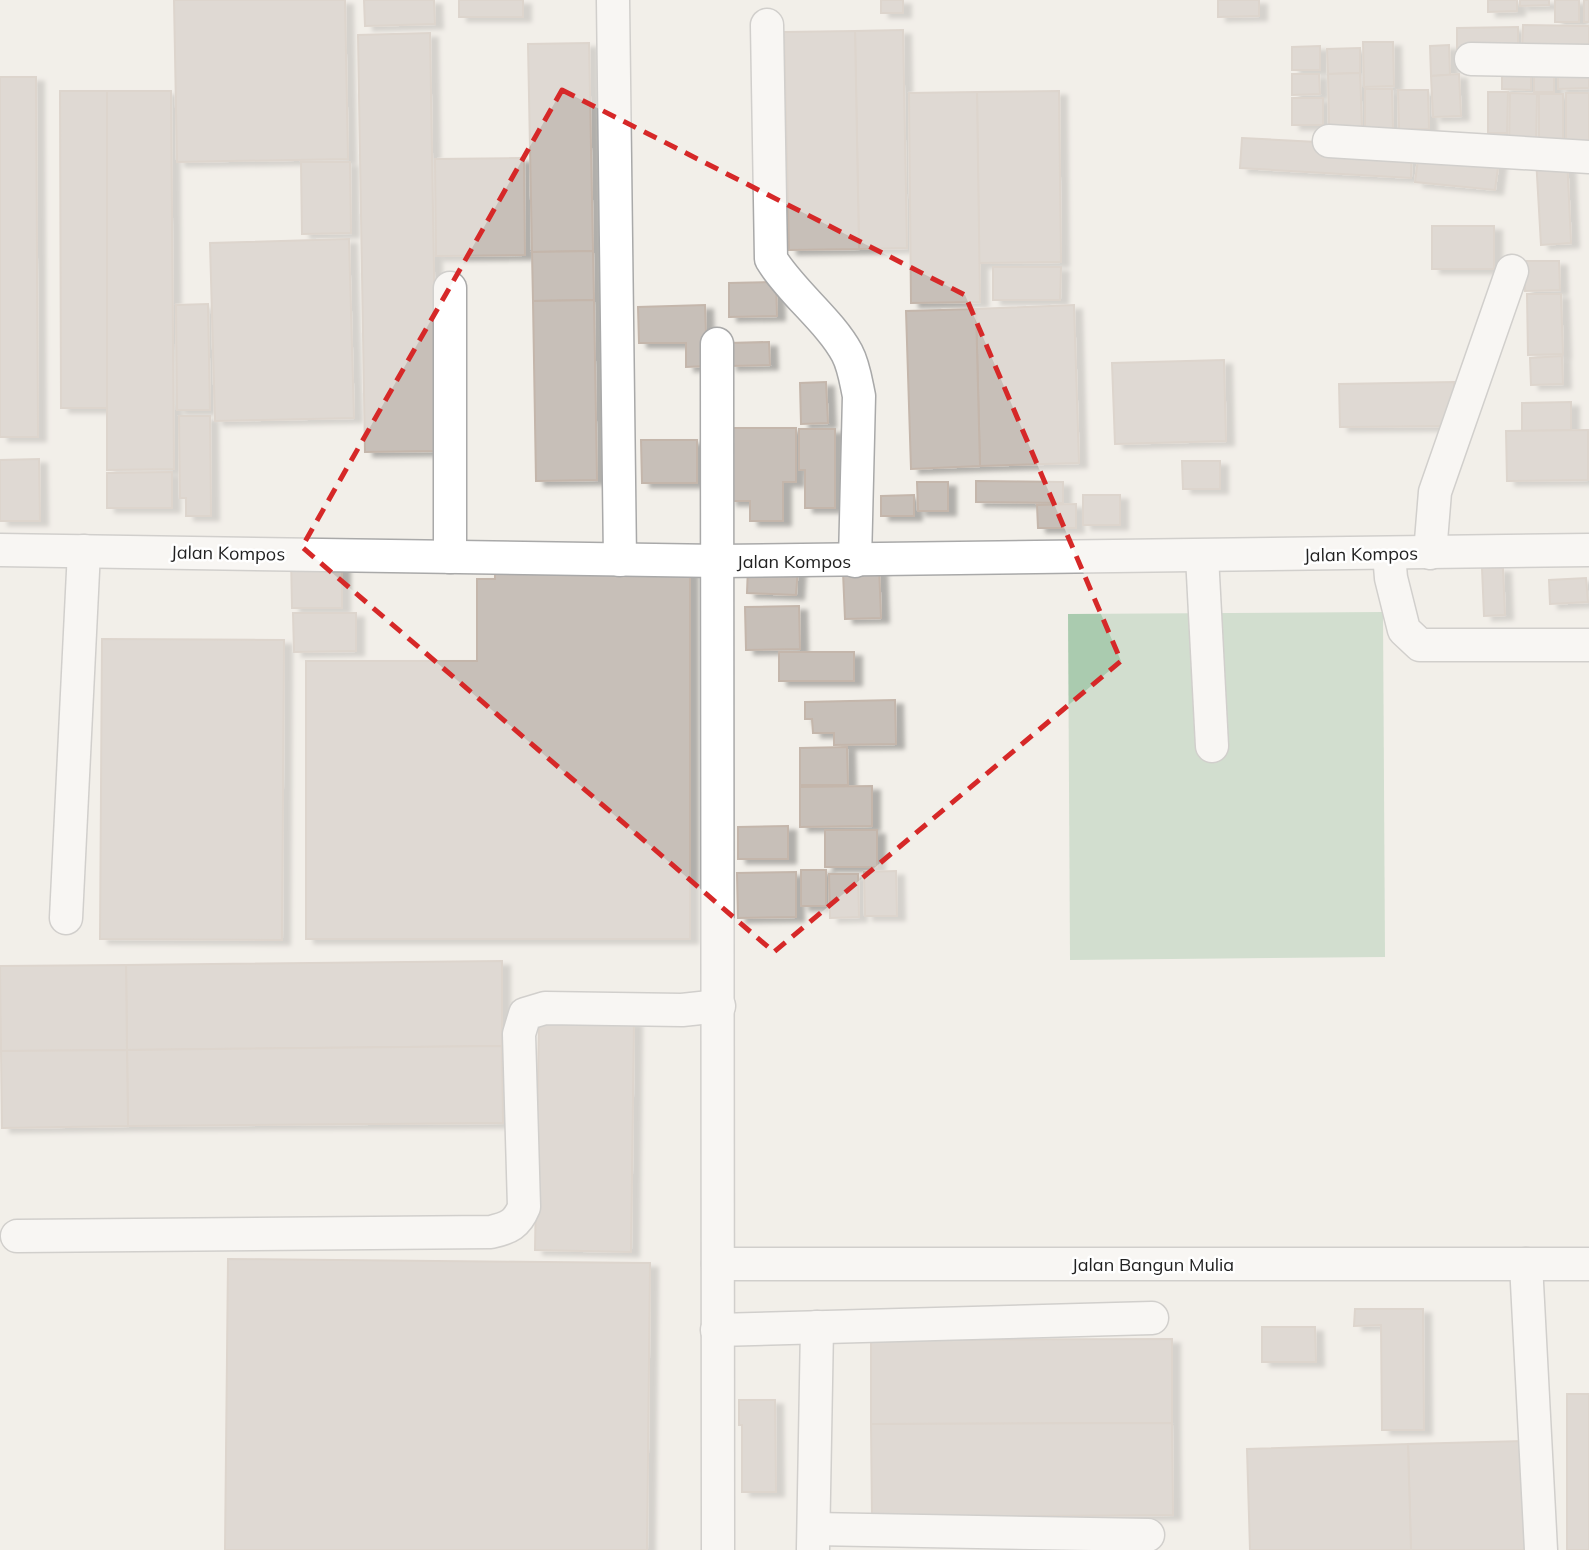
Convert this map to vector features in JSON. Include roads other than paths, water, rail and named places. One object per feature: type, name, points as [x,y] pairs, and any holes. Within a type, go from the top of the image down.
[{"type":"street","points":[[613,0],[620,560]]},
{"type":"street","points":[[767,25],[771,259],[782,277],[847,352],[854,370],[859,396],[855,561]]},
{"type":"street","points":[[1471,59],[1589,61]]},
{"type":"street","points":[[1329,141],[1589,157]]},
{"type":"street","points":[[1430,553],[1434,492],[1512,271]]},
{"type":"street","points":[[450,288],[450,557]]},
{"type":"street","points":[[716,344],[719,561],[718,1550]]},
{"type":"street","name":"Jalan Kompos","points":[[0,550],[855,561],[1589,550]]},
{"type":"street","points":[[66,918],[85,551]]},
{"type":"street","points":[[1390,554],[1391,578],[1404,630],[1420,645],[1589,645]]},
{"type":"street","points":[[1202,556],[1212,747]]},
{"type":"street","points":[[17,1236],[491,1232],[508,1229],[518,1220],[523,1206],[519,1034],[526,1014],[545,1008],[682,1010],[719,1006]]},
{"type":"street","name":"Jalan Bangun Mulia","points":[[718,1264],[1589,1264]]},
{"type":"street","points":[[1526,1264],[1541,1550]]},
{"type":"street","points":[[717,1330],[1152,1318]]},
{"type":"street","points":[[817,1327],[813,1540],[1148,1535]]}]
